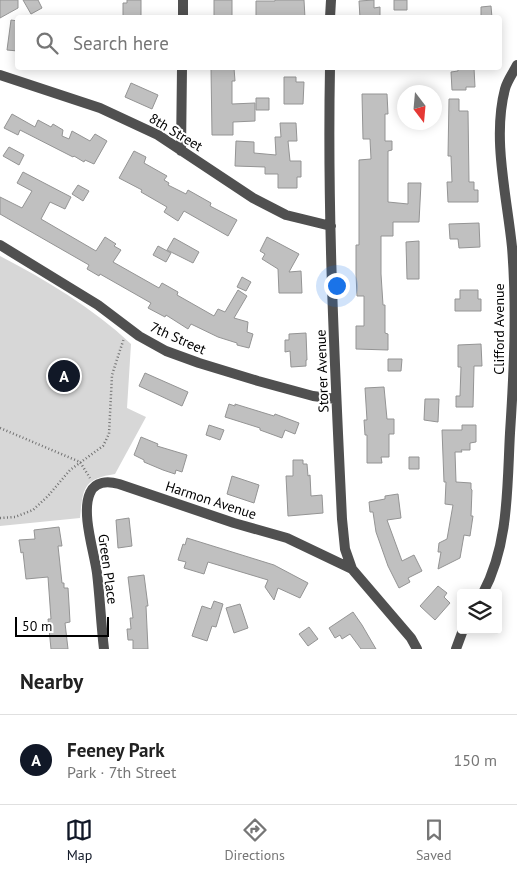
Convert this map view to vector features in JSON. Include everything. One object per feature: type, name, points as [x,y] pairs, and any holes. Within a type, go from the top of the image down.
[{"type":"street","points":[[183,0],[183,15]]},
{"type":"street","points":[[330,15],[331,0]]},
{"type":"street","name":"Clifford Avenue","points":[[485,589],[493,574],[499,552],[506,506],[513,387],[514,317],[512,249],[502,166],[501,113],[505,87],[517,66]]},
{"type":"street","points":[[181,151],[182,70]]},
{"type":"street","name":"Storer Avenue","points":[[330,70],[329,134],[336,399],[344,549],[352,570],[411,638],[417,649]]},
{"type":"street","name":"8th Street","points":[[0,75],[100,108],[158,135],[253,198],[286,215],[331,226]]},
{"type":"street","name":"7th Street","points":[[0,245],[98,305],[127,327],[166,351],[199,364],[313,396],[336,399]]},
{"type":"street","name":"Harmon Avenue","points":[[95,486],[110,481],[286,538],[352,570]]},
{"type":"street","name":"Green Place","points":[[95,486],[90,493],[87,507],[97,572],[104,649]]},
{"type":"street","points":[[456,649],[462,634]]},
{"type":"path","points":[[0,518],[15,517],[33,510],[48,496],[61,479],[80,462],[103,446],[109,434],[112,375],[127,327]]},
{"type":"path","points":[[0,428],[80,462],[95,486]]},
{"type":"shaded area","points":[[0,256],[35,275],[85,307],[131,344],[127,408],[146,417],[115,474],[96,479],[87,487],[82,499],[80,518],[0,526]]},
{"type":"building","points":[[0,0],[18,0],[18,8],[0,18]]},
{"type":"building","points":[[23,0],[38,0],[42,8],[31,14]]},
{"type":"building","points":[[127,0],[141,0],[141,15],[123,15],[123,3],[127,3]]},
{"type":"building","points":[[214,0],[232,0],[232,15],[214,15]]},
{"type":"building","points":[[304,0],[305,15],[256,15],[256,1]]},
{"type":"building","points":[[374,0],[374,8],[380,7],[380,15],[360,15],[359,1]]},
{"type":"building","points":[[394,0],[407,0],[407,10],[394,10]]},
{"type":"building","points":[[491,6],[492,15],[481,15],[481,7]]},
{"type":"building","points":[[11,20],[15,21],[15,51],[7,50]]},
{"type":"building","points":[[211,70],[234,70],[235,81],[232,81],[232,104],[255,103],[255,121],[233,122],[233,135],[212,135]]},
{"type":"building","points":[[474,70],[475,87],[466,87],[466,90],[452,90],[451,72]]},
{"type":"building","points":[[284,77],[296,77],[296,82],[304,82],[303,104],[284,104]]},
{"type":"building","points":[[131,83],[158,95],[152,109],[125,97]]},
{"type":"building","points":[[362,94],[387,94],[388,114],[385,114],[385,141],[392,141],[392,150],[388,151],[388,202],[408,204],[408,183],[421,183],[419,222],[393,222],[393,236],[381,236],[381,274],[388,350],[356,349],[356,326],[364,326],[364,296],[357,296],[356,274],[356,245],[359,245],[359,160],[371,159],[370,139],[363,139]]},
{"type":"building","points":[[256,98],[269,98],[269,110],[256,110]]},
{"type":"building","points":[[449,99],[459,99],[459,111],[468,111],[469,182],[474,182],[474,190],[478,190],[478,202],[448,202],[447,182],[452,182],[451,156],[448,156]]},
{"type":"building","points":[[12,114],[35,127],[38,120],[51,127],[53,124],[63,130],[62,136],[69,139],[72,131],[90,141],[95,134],[107,141],[94,164],[85,160],[84,162],[20,130],[18,135],[4,128]]},
{"type":"building","points":[[280,123],[296,123],[297,141],[288,141],[290,161],[301,161],[301,177],[297,177],[297,188],[278,188],[278,174],[265,174],[265,167],[235,166],[236,141],[254,142],[254,153],[276,155],[275,137],[281,137]]},
{"type":"building","points":[[9,147],[24,155],[19,165],[3,156]]},
{"type":"building","points":[[134,151],[146,157],[144,163],[167,176],[164,180],[169,183],[168,185],[186,194],[188,190],[211,203],[210,206],[237,220],[228,236],[184,211],[178,221],[164,212],[167,207],[141,192],[142,190],[119,178]]},
{"type":"building","points":[[23,172],[71,197],[65,209],[50,202],[41,219],[96,251],[105,237],[116,244],[114,246],[121,250],[113,262],[159,288],[162,283],[178,292],[177,295],[214,316],[218,309],[225,312],[238,290],[247,296],[234,318],[248,322],[247,332],[253,334],[249,348],[237,345],[237,343],[218,337],[191,324],[188,329],[166,315],[165,317],[148,308],[151,303],[100,274],[99,276],[87,269],[89,265],[0,214],[0,197],[22,208],[32,191],[17,183]]},
{"type":"building","points":[[78,185],[89,191],[83,201],[72,194]]},
{"type":"building","points":[[479,223],[480,247],[459,248],[458,239],[450,239],[449,224]]},
{"type":"building","points":[[267,237],[299,254],[289,272],[301,271],[302,293],[279,293],[278,269],[262,259],[265,254],[260,251]]},
{"type":"building","points":[[174,238],[199,252],[193,263],[167,250]]},
{"type":"building","points":[[419,241],[419,279],[407,279],[406,242]]},
{"type":"building","points":[[158,246],[171,253],[166,262],[153,255]]},
{"type":"building","points":[[242,277],[251,282],[246,291],[237,287]]},
{"type":"building","points":[[460,290],[478,290],[478,299],[481,299],[481,311],[455,311],[455,299],[460,299]]},
{"type":"building","points":[[306,333],[306,366],[291,367],[290,351],[285,352],[285,340],[289,340],[289,334]]},
{"type":"building","points":[[481,344],[482,366],[474,366],[473,407],[456,407],[456,396],[460,396],[461,367],[458,367],[458,345]]},
{"type":"building","points":[[388,359],[402,359],[401,371],[388,371]]},
{"type":"building","points":[[145,373],[188,392],[182,406],[139,386]]},
{"type":"building","points":[[384,387],[387,419],[394,419],[394,434],[389,434],[389,457],[381,457],[382,463],[367,463],[367,435],[365,435],[364,420],[367,420],[365,388]]},
{"type":"building","points":[[425,399],[439,399],[438,422],[424,420]]},
{"type":"building","points":[[229,404],[235,406],[235,404],[274,416],[275,414],[299,423],[295,434],[285,430],[282,438],[260,430],[260,428],[225,417]]},
{"type":"building","points":[[209,425],[224,430],[220,440],[206,435]]},
{"type":"building","points":[[462,425],[476,425],[476,442],[470,443],[470,450],[455,452],[456,482],[471,483],[471,516],[473,516],[470,536],[464,535],[460,558],[438,569],[441,552],[438,552],[439,543],[447,539],[453,505],[445,504],[446,482],[444,482],[442,430],[462,430]]},
{"type":"building","points":[[141,437],[158,444],[157,446],[187,455],[182,472],[176,470],[175,474],[163,470],[144,462],[144,460],[134,455]]},
{"type":"building","points":[[409,457],[419,457],[419,469],[409,469]]},
{"type":"building","points":[[293,460],[303,460],[303,464],[307,464],[308,476],[310,475],[311,496],[322,495],[323,513],[288,516],[286,476],[293,476]]},
{"type":"building","points":[[232,476],[259,485],[254,503],[227,494]]},
{"type":"building","points":[[398,494],[401,518],[387,520],[402,561],[414,555],[422,571],[408,578],[410,582],[399,588],[388,566],[376,532],[373,512],[370,512],[369,502],[385,499],[385,496]]},
{"type":"building","points":[[129,518],[132,546],[118,548],[116,520]]},
{"type":"building","points":[[59,527],[62,546],[58,546],[62,583],[64,583],[64,588],[68,588],[70,622],[65,623],[68,649],[51,649],[48,619],[51,619],[48,577],[26,579],[23,552],[21,553],[19,540],[35,539],[34,530]]},
{"type":"building","points":[[187,538],[274,565],[308,583],[300,598],[278,588],[274,600],[265,587],[268,580],[208,562],[204,574],[184,568],[186,562],[178,560]]},
{"type":"building","points":[[144,575],[148,606],[146,606],[148,649],[133,649],[133,640],[128,640],[127,629],[131,629],[130,618],[133,618],[128,577]]},
{"type":"building","points":[[438,586],[447,593],[444,597],[450,603],[435,620],[420,606]]},
{"type":"building","points":[[214,601],[223,604],[216,627],[212,626],[207,641],[192,636],[202,606],[211,609]]},
{"type":"building","points":[[240,604],[248,628],[234,633],[226,608]]},
{"type":"building","points":[[353,612],[376,649],[361,649],[350,634],[342,639],[340,635],[335,638],[329,628]]},
{"type":"building","points":[[309,627],[318,639],[308,646],[299,634]]},
{"type":"place","name":"Feeney Park","points":[[64,376]]}]
